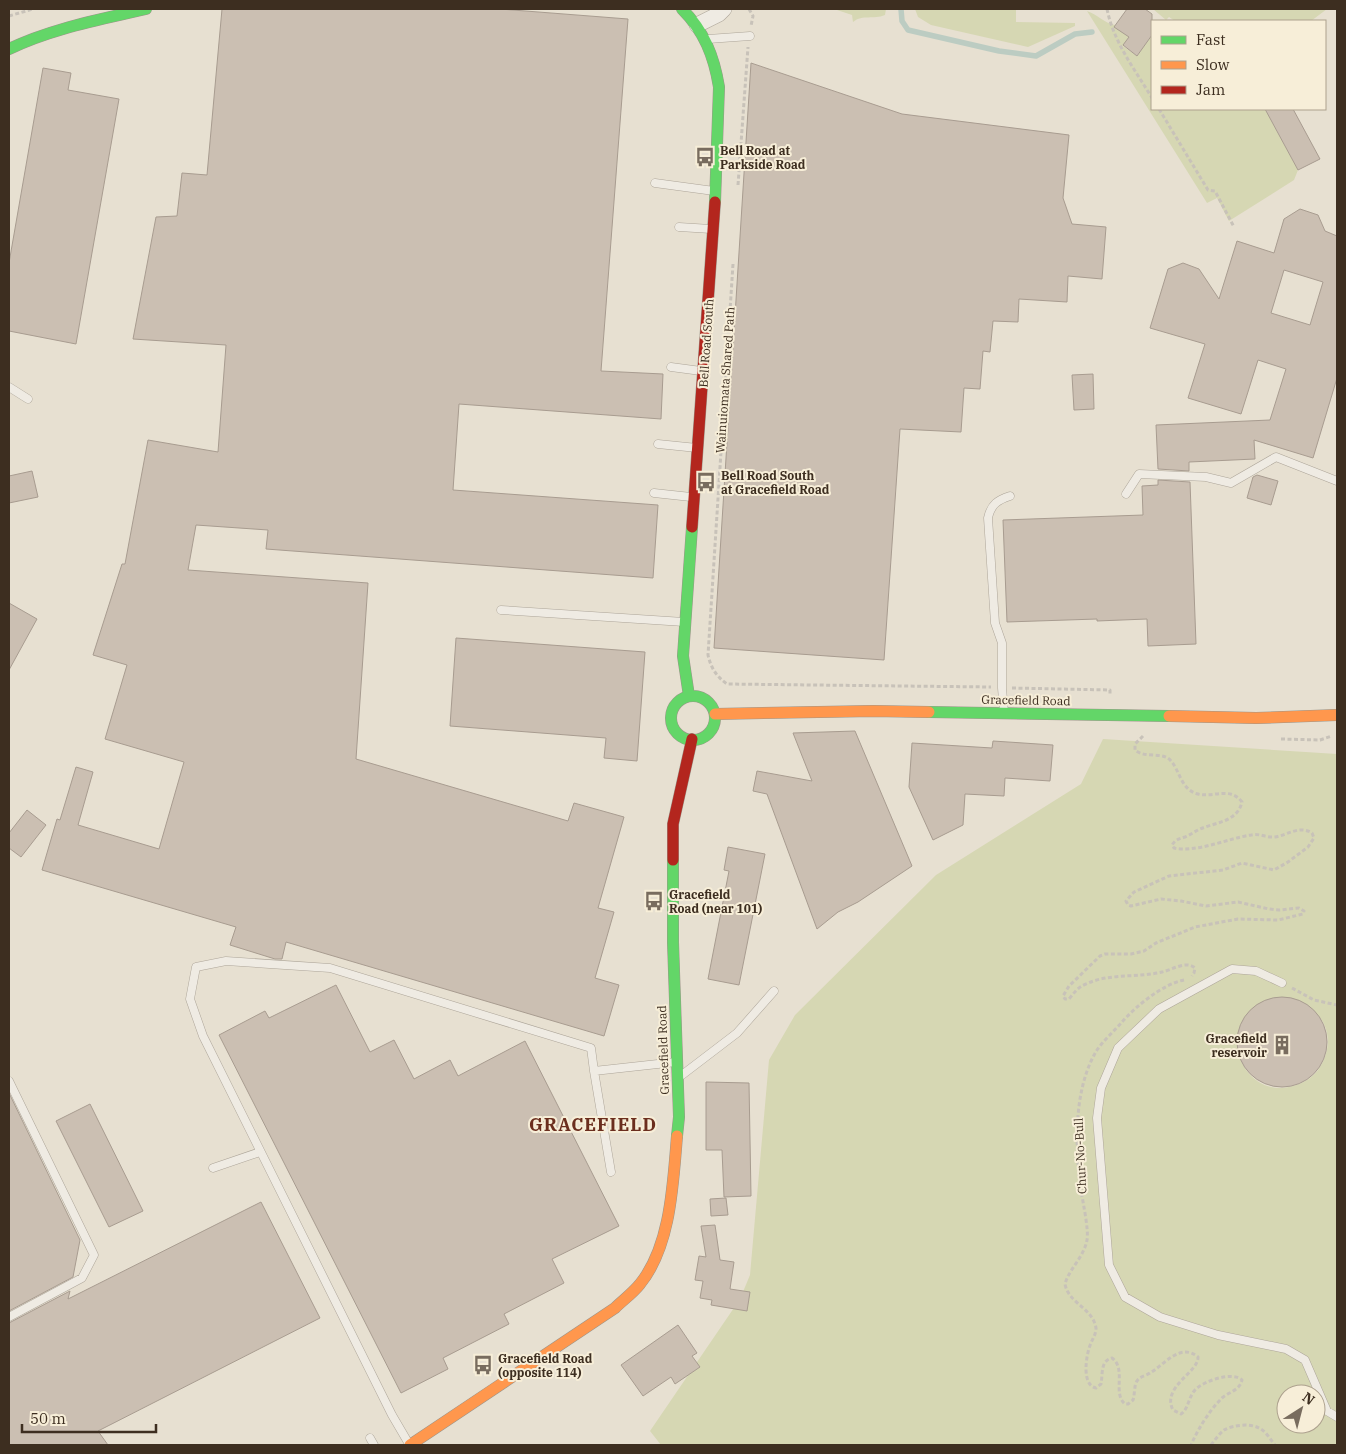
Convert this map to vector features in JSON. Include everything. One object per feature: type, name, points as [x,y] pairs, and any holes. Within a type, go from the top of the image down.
[{"type":"main road","points":[[9,49],[25,40],[61,29],[146,9]]},
{"type":"main road","name":"Bell Road South","points":[[682,9],[697,24],[706,39],[717,70],[719,87],[716,191],[683,656],[689,696]]},
{"type":"main road","points":[[689,696],[698,696],[706,700],[712,706],[715,714],[712,729],[706,735],[699,738],[692,739],[678,733],[671,719],[672,711],[676,704],[689,696]]},
{"type":"main road","name":"Gracefield Road","points":[[715,714],[872,711],[1256,718],[1337,714]]},
{"type":"main road","name":"Gracefield Road","points":[[410,1445],[614,1308],[640,1284],[652,1265],[663,1237],[672,1190],[679,1117],[673,942],[672,824],[692,739]]},
{"type":"street","points":[[697,24],[719,14],[724,9]]},
{"type":"lane","points":[[706,39],[750,36]]},
{"type":"lane","points":[[655,183],[716,191]]},
{"type":"lane","points":[[679,227],[713,229]]},
{"type":"lane","points":[[671,367],[704,372]]},
{"type":"lane","points":[[9,387],[28,399]]},
{"type":"lane","points":[[658,444],[699,448]]},
{"type":"lane","points":[[1126,494],[1139,474],[1206,477],[1231,483],[1276,457],[1337,481]]},
{"type":"lane","points":[[654,494],[695,498]]},
{"type":"lane","points":[[1004,714],[1002,643],[995,623],[988,518],[990,509],[997,501],[1010,496]]},
{"type":"lane","points":[[501,610],[686,622]]},
{"type":"lane","points":[[410,1445],[392,1415],[203,1036],[190,999],[196,967],[226,961],[330,968],[590,1048],[611,1172]]},
{"type":"lane","points":[[1282,983],[1256,971],[1232,968],[1159,1009],[1118,1048],[1101,1088],[1097,1118],[1109,1265],[1124,1296],[1160,1317],[1218,1334],[1286,1349],[1305,1360],[1328,1411],[1337,1417]]},
{"type":"lane","points":[[678,1077],[737,1033],[774,991]]},
{"type":"lane","points":[[594,1071],[678,1062]]},
{"type":"lane","points":[[9,1081],[94,1255],[82,1278],[9,1317]]},
{"type":"lane","points":[[213,1168],[260,1152]]},
{"type":"path","points":[[9,16],[33,9]]},
{"type":"path","points":[[738,186],[747,56],[753,16],[749,9]]},
{"type":"path","points":[[1107,9],[1110,26],[1117,42],[1151,96]]},
{"type":"path","points":[[1160,110],[1208,190],[1214,191],[1234,227]]},
{"type":"path","name":"Wainuiomata Shared Path","points":[[733,255],[708,655],[714,671],[727,684],[1110,690],[1110,700]]},
{"type":"path","points":[[754,685],[754,690]]},
{"type":"path","name":"Chur-No-Bull","points":[[1143,736],[1135,744],[1135,750],[1140,753],[1163,756],[1169,759],[1184,784],[1193,792],[1198,794],[1231,794],[1238,797],[1242,802],[1230,819],[1199,829],[1177,840],[1172,845],[1174,848],[1192,848],[1252,834],[1274,837],[1299,829],[1312,833],[1314,838],[1308,847],[1274,870],[1242,863],[1223,870],[1170,876],[1134,892],[1126,901],[1131,906],[1161,899],[1206,906],[1238,902],[1278,910],[1299,908],[1304,911],[1302,914],[1278,920],[1238,919],[1195,927],[1156,942],[1144,951],[1131,954],[1105,954],[1100,956],[1064,993],[1064,999],[1069,999],[1083,985],[1111,977],[1161,972],[1189,964],[1194,968],[1194,973],[1190,977],[1169,985],[1130,1012],[1100,1046],[1089,1067],[1079,1102],[1077,1120],[1080,1181],[1087,1240],[1080,1258],[1065,1284],[1069,1294],[1090,1314],[1096,1327],[1096,1332],[1089,1348],[1086,1373],[1088,1383],[1093,1388],[1101,1384],[1104,1363],[1112,1358],[1119,1366],[1121,1399],[1125,1404],[1128,1404],[1133,1400],[1135,1384],[1138,1380],[1152,1372],[1166,1360],[1186,1352],[1196,1354],[1199,1359],[1196,1365],[1180,1382],[1171,1399],[1171,1407],[1178,1414],[1186,1410],[1192,1394],[1204,1384],[1231,1376],[1236,1376],[1242,1380],[1238,1388],[1220,1401],[1199,1428],[1191,1445]]},
{"type":"path","points":[[1282,983],[1314,1000],[1337,1005]]},
{"type":"path","points":[[1211,1445],[1224,1430],[1247,1425],[1258,1427],[1275,1445]]},
{"type":"green space","points":[[834,9],[886,9],[885,15],[861,18],[853,22],[852,15]]},
{"type":"green space","points":[[915,9],[1016,9],[1016,22],[1075,23],[1075,26],[1028,47],[931,25],[918,17]]},
{"type":"green space","points":[[1153,9],[1327,9],[1312,20],[1174,20],[1169,17],[1166,20]]},
{"type":"green space","points":[[1087,11],[1115,25],[1115,27],[1129,37],[1123,46],[1137,56],[1151,36],[1151,110],[1266,110],[1298,170],[1294,180],[1229,221],[1217,198],[1207,203]]},
{"type":"green space","points":[[1103,739],[1337,754],[1337,1445],[661,1445],[650,1431],[740,1299],[750,1275],[769,1060],[795,1015],[936,875],[1081,784]],"holes":[[[1279,997],[1293,999],[1314,1011],[1322,1020],[1328,1042],[1326,1054],[1318,1071],[1312,1077],[1293,1086],[1273,1087],[1257,1081],[1246,1069],[1239,1053],[1238,1036],[1244,1019],[1257,1006]]]},
{"type":"building","points":[[222,9],[500,9],[628,19],[601,371],[663,374],[661,419],[459,404],[453,490],[658,505],[653,578],[266,549],[268,530],[196,525],[188,570],[368,583],[356,759],[568,821],[574,803],[624,817],[598,908],[614,912],[595,978],[619,985],[604,1036],[286,942],[282,959],[275,959],[230,945],[236,927],[42,870],[57,819],[60,820],[76,767],[93,772],[78,825],[159,849],[184,762],[105,739],[127,665],[93,655],[122,564],[125,564],[148,440],[218,452],[226,345],[133,339],[156,217],[177,216],[182,173],[207,175]]},
{"type":"building","points":[[1127,9],[1145,9],[1152,14],[1151,36],[1137,56],[1123,45],[1129,37],[1114,27]]},
{"type":"building","points":[[751,63],[902,114],[1069,135],[1063,198],[1072,224],[1106,227],[1102,279],[1068,276],[1067,302],[1019,299],[1018,322],[993,321],[990,352],[983,351],[980,389],[964,388],[961,432],[900,429],[884,660],[714,648]]},
{"type":"building","points":[[43,68],[71,73],[68,90],[119,99],[76,344],[9,331],[9,263]]},
{"type":"building","points":[[1266,110],[1294,110],[1320,159],[1298,170]]},
{"type":"building","points":[[1300,209],[1318,215],[1325,231],[1337,236],[1337,378],[1313,458],[1254,440],[1255,459],[1189,462],[1189,471],[1158,469],[1156,425],[1270,420],[1286,369],[1258,360],[1241,414],[1188,398],[1205,344],[1150,328],[1168,269],[1183,263],[1199,269],[1219,299],[1237,241],[1274,253],[1284,219]],"holes":[[[1284,270],[1323,282],[1310,325],[1271,313]]]},
{"type":"building","points":[[1093,374],[1094,409],[1074,410],[1072,375]]},
{"type":"building","points":[[32,471],[38,497],[9,503],[9,476]]},
{"type":"building","points":[[1257,475],[1278,481],[1271,505],[1247,498],[1253,477]]},
{"type":"building","points":[[1158,480],[1190,482],[1196,644],[1148,646],[1147,619],[1007,622],[1003,520],[1143,515],[1142,486],[1158,485]]},
{"type":"building","points":[[9,603],[37,619],[9,670]]},
{"type":"building","points":[[456,638],[645,652],[637,761],[604,758],[606,738],[450,726]]},
{"type":"building","points":[[855,731],[912,866],[858,902],[838,912],[817,929],[767,794],[753,791],[757,771],[812,781],[793,733]]},
{"type":"building","points":[[993,741],[1053,745],[1050,781],[1005,778],[1004,796],[965,794],[963,825],[933,840],[909,787],[912,743],[992,748]]},
{"type":"building","points":[[27,810],[46,825],[21,857],[9,848],[9,833]]},
{"type":"building","points":[[728,847],[765,854],[739,985],[708,979],[729,871],[724,870]]},
{"type":"building","points":[[336,985],[370,1052],[394,1040],[414,1079],[450,1060],[458,1076],[525,1041],[619,1226],[552,1259],[564,1283],[504,1314],[509,1324],[443,1358],[448,1369],[401,1393],[219,1035],[265,1011],[269,1018]]},
{"type":"building","name":"Gracefield reservoir","points":[[1282,997],[1299,1000],[1314,1010],[1324,1025],[1327,1042],[1324,1059],[1314,1074],[1299,1084],[1282,1087],[1265,1084],[1250,1074],[1240,1059],[1237,1042],[1240,1025],[1250,1010],[1265,1000]]},
{"type":"building","points":[[706,1082],[749,1083],[751,1196],[724,1197],[722,1150],[706,1150]]},
{"type":"building","points":[[9,1093],[80,1240],[73,1277],[9,1311]]},
{"type":"building","points":[[90,1104],[143,1211],[109,1227],[56,1121]]},
{"type":"building","points":[[726,1198],[728,1215],[711,1216],[710,1199]]},
{"type":"building","points":[[261,1202],[320,1318],[98,1431],[108,1445],[9,1445],[9,1323],[70,1291],[68,1299]]},
{"type":"building","points":[[715,1225],[720,1260],[734,1262],[730,1289],[750,1292],[747,1311],[711,1305],[712,1300],[700,1298],[703,1281],[695,1280],[699,1256],[706,1257],[701,1226]]},
{"type":"building","points":[[678,1325],[697,1353],[692,1356],[700,1367],[675,1384],[671,1377],[643,1396],[621,1365]]},
{"type":"waterway","points":[[901,9],[902,21],[908,30],[999,51],[1036,56],[1075,34],[1092,32]]},
{"type":"traffic: fast","points":[[9,49],[59,30],[146,9]]},
{"type":"traffic: fast","points":[[682,9],[690,17],[707,45],[719,87],[715,202]]},
{"type":"traffic: fast","points":[[689,696],[683,656],[692,527]]},
{"type":"traffic: fast","points":[[693,696],[705,700],[711,706],[715,718],[711,730],[705,736],[693,740],[681,736],[675,730],[671,718],[675,706],[681,700],[693,696]]},
{"type":"traffic: fast","points":[[929,712],[1169,716]]},
{"type":"traffic: fast","points":[[673,860],[673,942],[679,1117],[677,1136]]},
{"type":"traffic: slow","points":[[715,714],[873,711],[929,712]]},
{"type":"traffic: slow","points":[[1169,716],[1256,718],[1337,715]]},
{"type":"traffic: slow","points":[[410,1445],[615,1308],[637,1287],[650,1269],[664,1233],[672,1193],[677,1136]]},
{"type":"traffic: jam","points":[[692,527],[715,202]]},
{"type":"traffic: jam","points":[[673,860],[673,824],[692,739]]},
{"type":"place","name":"Bell Road at Parkside Road","points":[[705,157]]},
{"type":"place","name":"Bell Road South at Gracefield Road","points":[[706,482]]},
{"type":"place","name":"Gracefield Road (near 101)","points":[[654,901]]},
{"type":"place","name":"Gracefield reservoir","points":[[1282,1045]]},
{"type":"place","name":"Gracefield Road (opposite 114)","points":[[483,1365]]},
{"type":"district","name":"GRACEFIELD","points":[[593,1124]]}]
